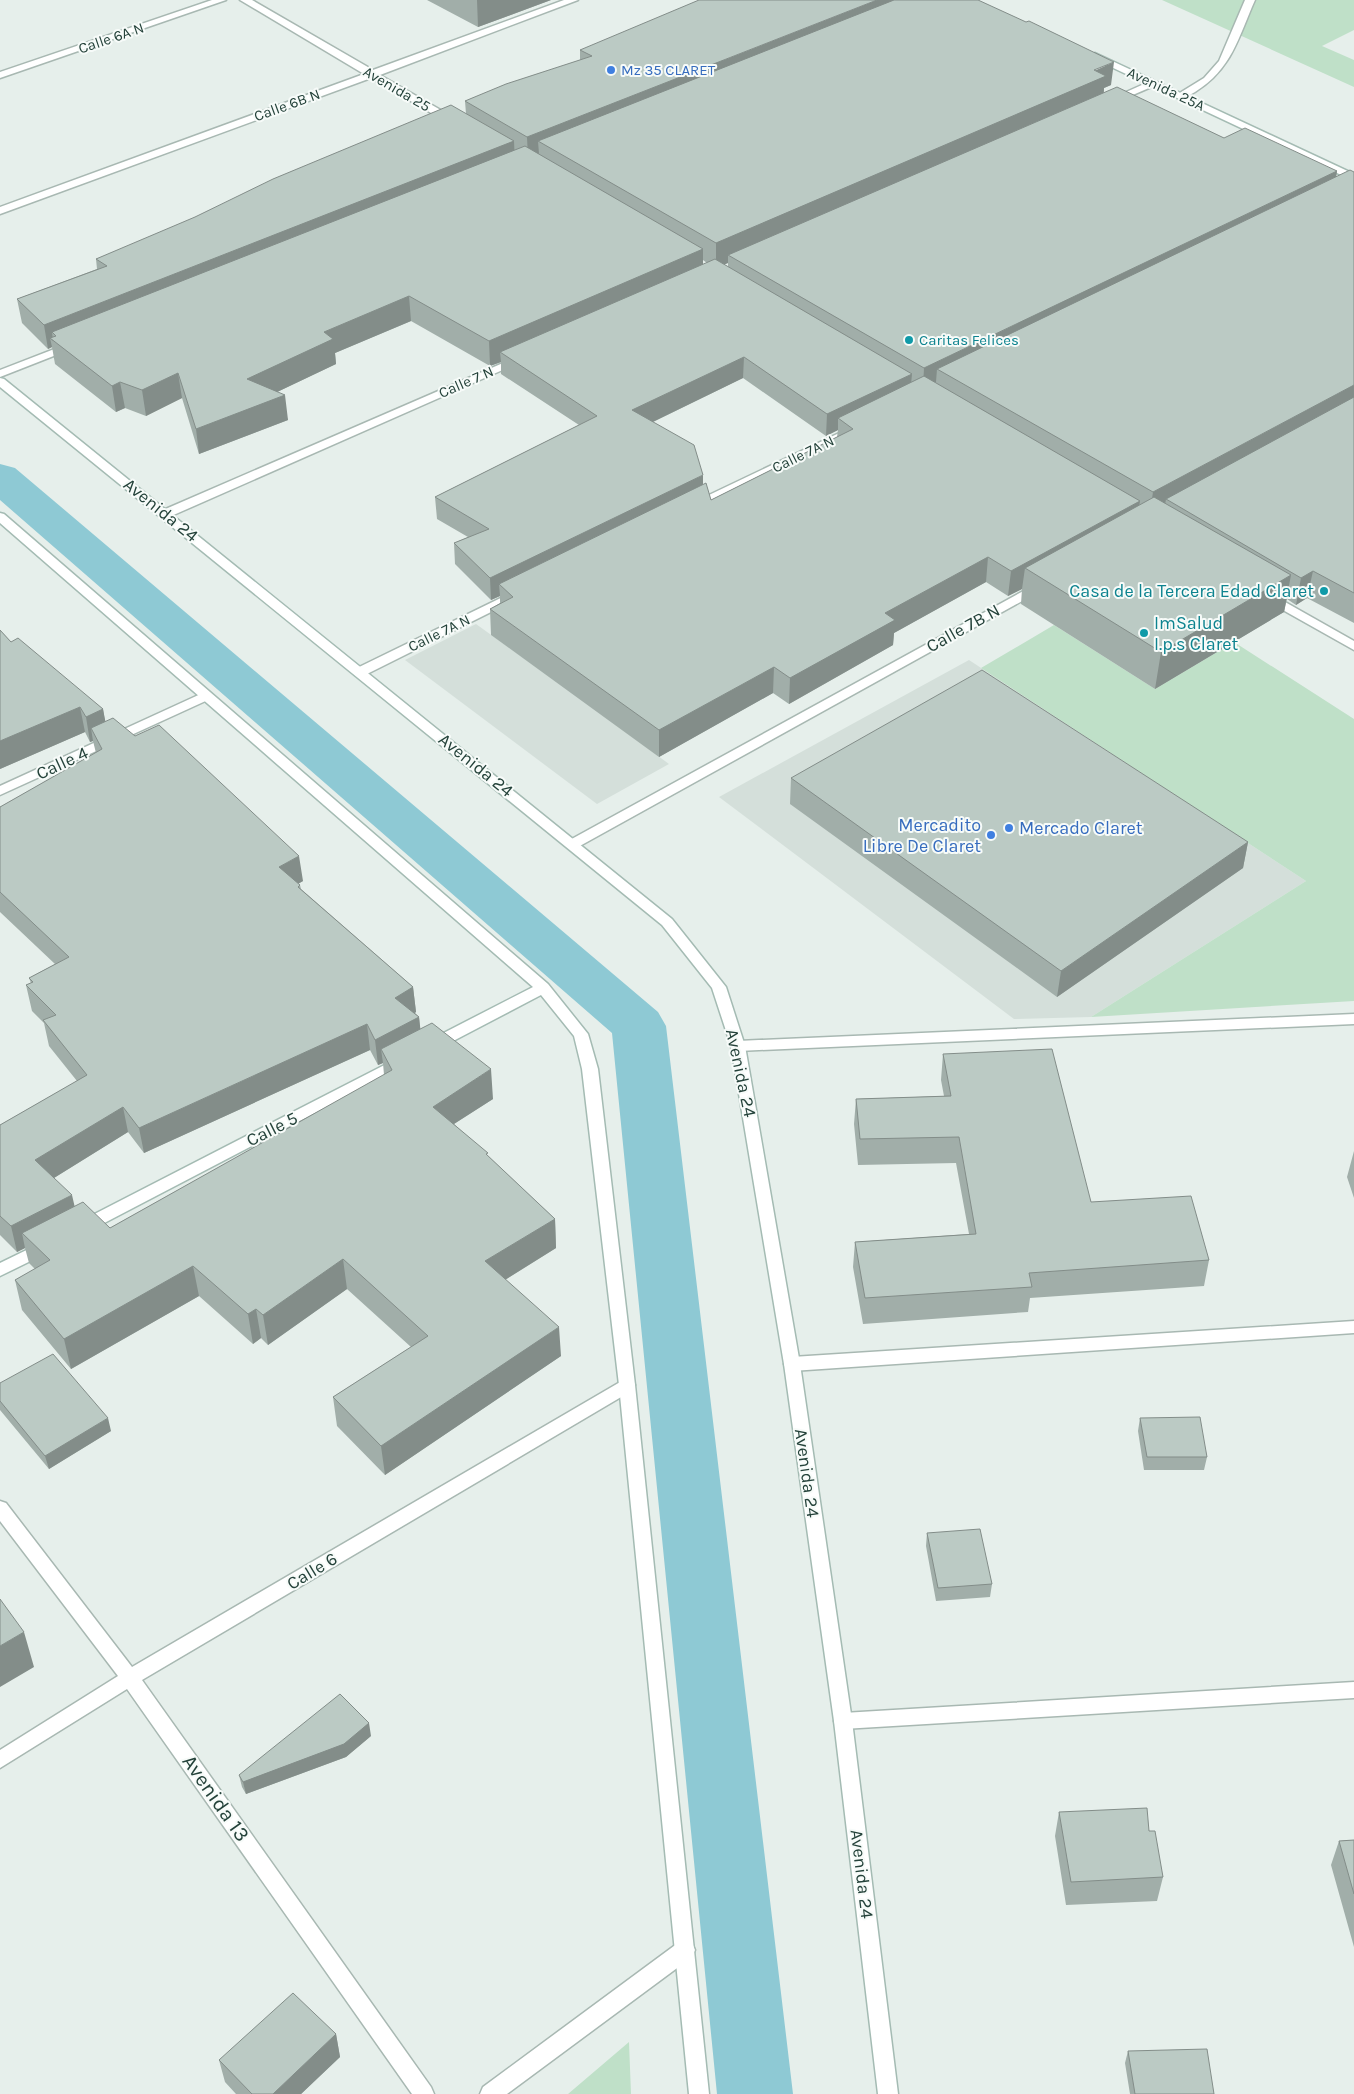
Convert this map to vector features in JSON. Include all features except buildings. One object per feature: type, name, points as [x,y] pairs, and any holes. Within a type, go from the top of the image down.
[{"type":"street","name":"Calle 6A N","points":[[0,75],[221,0]]},
{"type":"street","name":"Avenida 25","points":[[245,0],[466,129]]},
{"type":"street","name":"Calle 6B N","points":[[0,211],[573,0]]},
{"type":"street","points":[[1181,96],[1206,80],[1223,62],[1250,0]]},
{"type":"street","name":"Avenida 25A","points":[[1083,50],[1354,178]]},
{"type":"street","points":[[1098,106],[1153,83]]},
{"type":"street","points":[[0,374],[83,341]]},
{"type":"street","name":"Calle 7 N","points":[[165,514],[531,354]]},
{"type":"street","name":"Avenida 24","points":[[0,381],[667,922],[718,987],[738,1046],[792,1364],[869,1926],[888,2094]]},
{"type":"street","name":"Calle 7A N","points":[[681,514],[869,422]]},
{"type":"street","points":[[0,517],[543,988],[581,1034],[590,1070],[627,1385],[698,2094]]},
{"type":"street","name":"Calle 7B N","points":[[573,844],[1052,579]]},
{"type":"street","name":"Calle 7A N","points":[[360,672],[530,588]]},
{"type":"street","points":[[1260,591],[1354,646]]},
{"type":"street","name":"Calle 4","points":[[0,791],[205,696]]},
{"type":"street","name":"Calle 5","points":[[0,1270],[543,988]]},
{"type":"street","points":[[738,1046],[1354,1019]]},
{"type":"street","points":[[792,1364],[1354,1326]]},
{"type":"street","name":"Calle 6","points":[[0,1760],[130,1678],[627,1385]]},
{"type":"street","name":"Avenida 13","points":[[0,1508],[130,1678],[424,2094]]},
{"type":"street","points":[[842,1721],[1354,1690]]},
{"type":"street","points":[[490,2094],[685,1950]]},
{"type":"shaded area","points":[[476,624],[669,764],[597,804],[405,660]]},
{"type":"shaded area","points":[[969,660],[1306,881],[1091,1017],[1014,1019],[719,797]]},
{"type":"green space","points":[[1162,0],[1354,0],[1354,30],[1322,46],[1354,60],[1354,87]]},
{"type":"green space","points":[[1054,625],[1155,689],[1234,642],[1354,719],[1354,1001],[1091,1017],[1306,881],[981,668]]},
{"type":"green space","points":[[629,2042],[631,2094],[568,2094]]},
{"type":"waterway","points":[[0,477],[639,1026],[755,2094]]},
{"type":"place","name":"Mz 35 CLARET","points":[[611,70]]},
{"type":"place","name":"Caritas Felices","points":[[909,340]]},
{"type":"place","name":"Casa de la Tercera Edad Claret","points":[[1324,591]]},
{"type":"place","name":"ImSalud I.p.s Claret","points":[[1144,633]]},
{"type":"place","name":"Mercado Claret","points":[[1009,828]]},
{"type":"place","name":"Mercadito Libre De Claret","points":[[991,835]]}]
